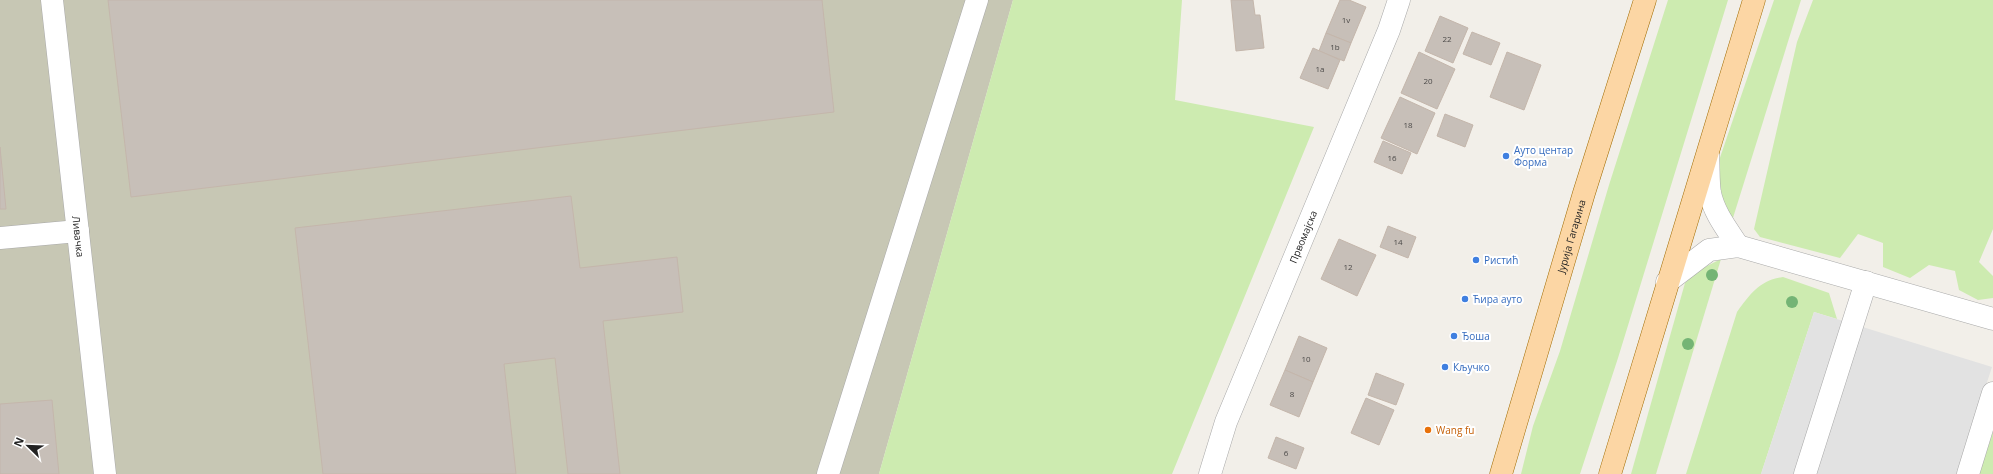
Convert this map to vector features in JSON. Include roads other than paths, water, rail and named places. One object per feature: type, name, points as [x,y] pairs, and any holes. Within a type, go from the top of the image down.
[{"type":"main road","points":[[1610,474],[1667,282],[1754,0]]},
{"type":"main road","name":"Јурија Гагарина","points":[[1501,474],[1584,193],[1644,1]]},
{"type":"street","name":"Ливачка","points":[[52,0],[105,474]]},
{"type":"street","points":[[828,474],[977,0]]},
{"type":"street","name":"Првомајска","points":[[1210,474],[1226,422],[1386,38],[1399,0]]},
{"type":"street","points":[[1708,150],[1710,192],[1712,199],[1719,218],[1738,246]]},
{"type":"street","points":[[0,238],[78,231]]},
{"type":"street","points":[[1667,282],[1709,250],[1738,246],[1993,319]]},
{"type":"street","points":[[1805,474],[1866,282]]},
{"type":"street","points":[[1968,474],[1993,393]]},
{"type":"place","name":"Ауто центар Форма","points":[[1506,156]]},
{"type":"place","name":"Ристић","points":[[1476,260]]},
{"type":"place","name":"Ћира ауто","points":[[1465,299]]},
{"type":"place","name":"Ђоша","points":[[1454,336]]},
{"type":"place","name":"Кључко","points":[[1445,367]]},
{"type":"place","name":"Wang fu","points":[[1428,430]]}]
